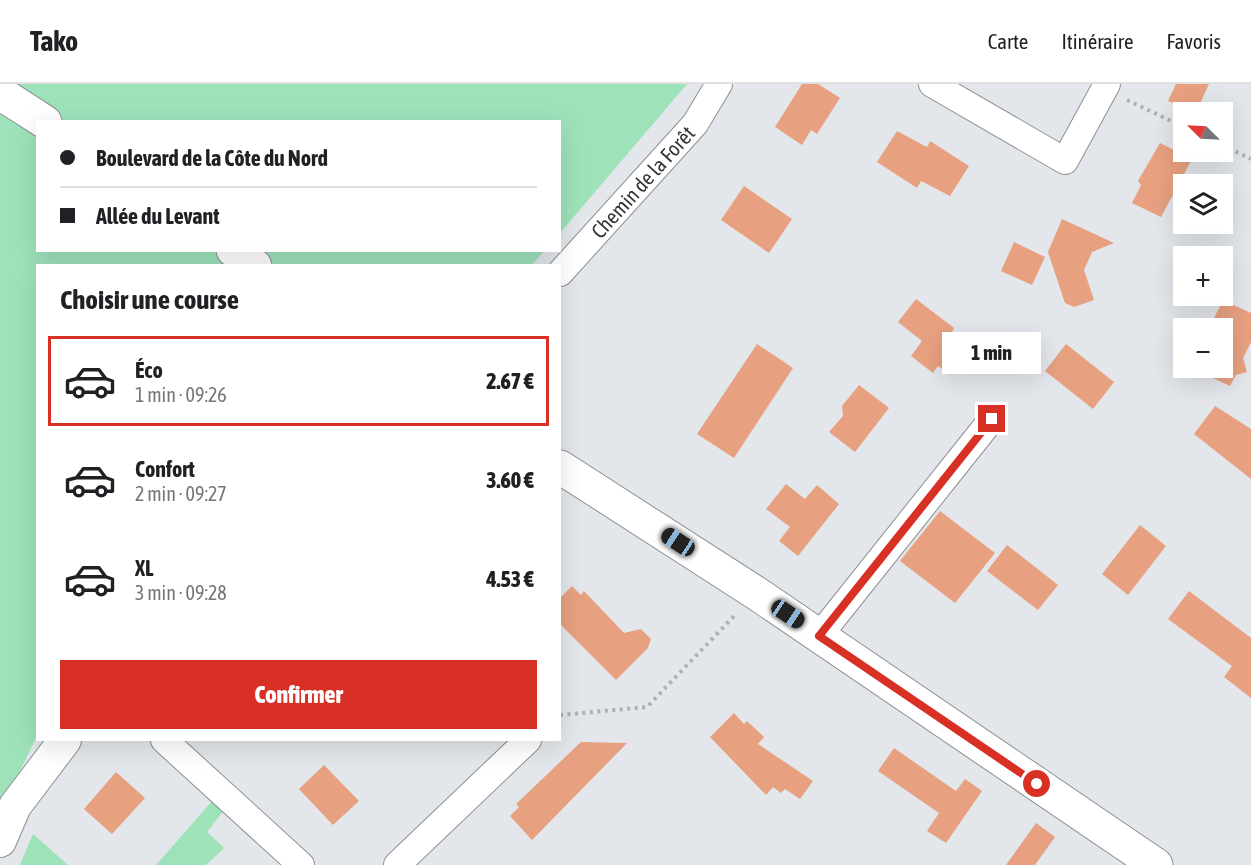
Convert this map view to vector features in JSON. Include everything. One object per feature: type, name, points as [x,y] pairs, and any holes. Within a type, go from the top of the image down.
[{"type":"main road","points":[[0,93],[42,120]]},
{"type":"main road","points":[[236,252],[252,264]]},
{"type":"main road","points":[[561,468],[756,593],[1156,865]]},
{"type":"street","name":"Chemin de la Forêt","points":[[561,272],[695,124],[719,84]]},
{"type":"street","points":[[932,84],[1065,161],[1106,87]]},
{"type":"street","points":[[819,636],[992,419]]},
{"type":"street","points":[[0,841],[15,806],[64,741]]},
{"type":"street","points":[[165,741],[301,865]]},
{"type":"street","points":[[397,865],[527,741]]},
{"type":"path","points":[[1106,87],[1173,121]]},
{"type":"path","points":[[1233,150],[1251,159]]},
{"type":"path","points":[[561,715],[647,707],[756,593]]},
{"type":"green space","points":[[0,84],[687,84],[561,232],[561,120],[36,120],[36,252],[543,252],[533,264],[36,264],[36,738],[0,812]]},
{"type":"green space","points":[[213,800],[224,810],[207,832],[224,848],[206,865],[156,865]]},
{"type":"green space","points":[[33,834],[68,865],[20,865]]},
{"type":"building","points":[[802,84],[818,84],[840,98],[817,134],[811,130],[802,145],[775,127]]},
{"type":"building","points":[[1176,84],[1209,84],[1201,102],[1173,103],[1168,101]]},
{"type":"building","points":[[897,131],[927,147],[930,141],[969,166],[950,196],[921,181],[917,188],[877,162]]},
{"type":"building","points":[[1160,143],[1173,150],[1173,162],[1190,162],[1184,174],[1173,174],[1173,195],[1161,217],[1132,203],[1141,185],[1138,181]]},
{"type":"building","points":[[744,186],[792,219],[769,253],[721,220]]},
{"type":"building","points":[[1062,219],[1114,243],[1092,252],[1084,270],[1094,300],[1074,307],[1065,303],[1048,252]]},
{"type":"building","points":[[1014,242],[1045,257],[1032,285],[1001,271]]},
{"type":"building","points":[[916,299],[954,328],[952,332],[967,343],[958,354],[963,358],[950,375],[938,366],[933,373],[911,356],[922,341],[898,322]]},
{"type":"building","points":[[1233,305],[1251,313],[1251,342],[1243,358],[1247,372],[1236,375],[1230,386],[1213,378],[1233,378],[1233,318],[1214,318],[1220,306]]},
{"type":"building","points":[[757,344],[793,368],[734,458],[697,434]]},
{"type":"building","points":[[1066,344],[1114,382],[1093,409],[1045,371]]},
{"type":"building","points":[[859,385],[889,408],[855,452],[829,432],[843,416],[842,406]]},
{"type":"building","points":[[1215,406],[1251,429],[1251,479],[1194,434]]},
{"type":"building","points":[[786,484],[805,499],[817,485],[839,504],[798,556],[779,541],[790,527],[766,509]]},
{"type":"building","points":[[940,511],[995,553],[955,603],[900,561]]},
{"type":"building","points":[[1140,525],[1166,546],[1128,595],[1102,574]]},
{"type":"building","points":[[1007,545],[1058,585],[1038,610],[987,571]]},
{"type":"building","points":[[572,586],[581,595],[584,591],[624,633],[641,629],[651,639],[648,648],[616,680],[561,625],[561,597]]},
{"type":"building","points":[[1189,591],[1251,638],[1251,698],[1224,677],[1232,666],[1168,619]]},
{"type":"building","points":[[734,713],[744,724],[747,721],[764,737],[758,744],[813,781],[800,799],[785,789],[781,793],[773,787],[766,795],[710,737]]},
{"type":"building","points":[[581,742],[627,743],[532,840],[510,816],[519,807],[516,804]]},
{"type":"building","points":[[894,748],[956,791],[965,779],[982,791],[946,843],[927,831],[939,813],[878,771]]},
{"type":"building","points":[[324,765],[359,801],[333,825],[299,789]]},
{"type":"building","points":[[116,772],[145,798],[112,834],[84,809]]},
{"type":"building","points":[[1036,823],[1055,837],[1035,865],[1006,865]]},
{"type":"route","points":[[992,419],[819,636],[1037,784]]}]
